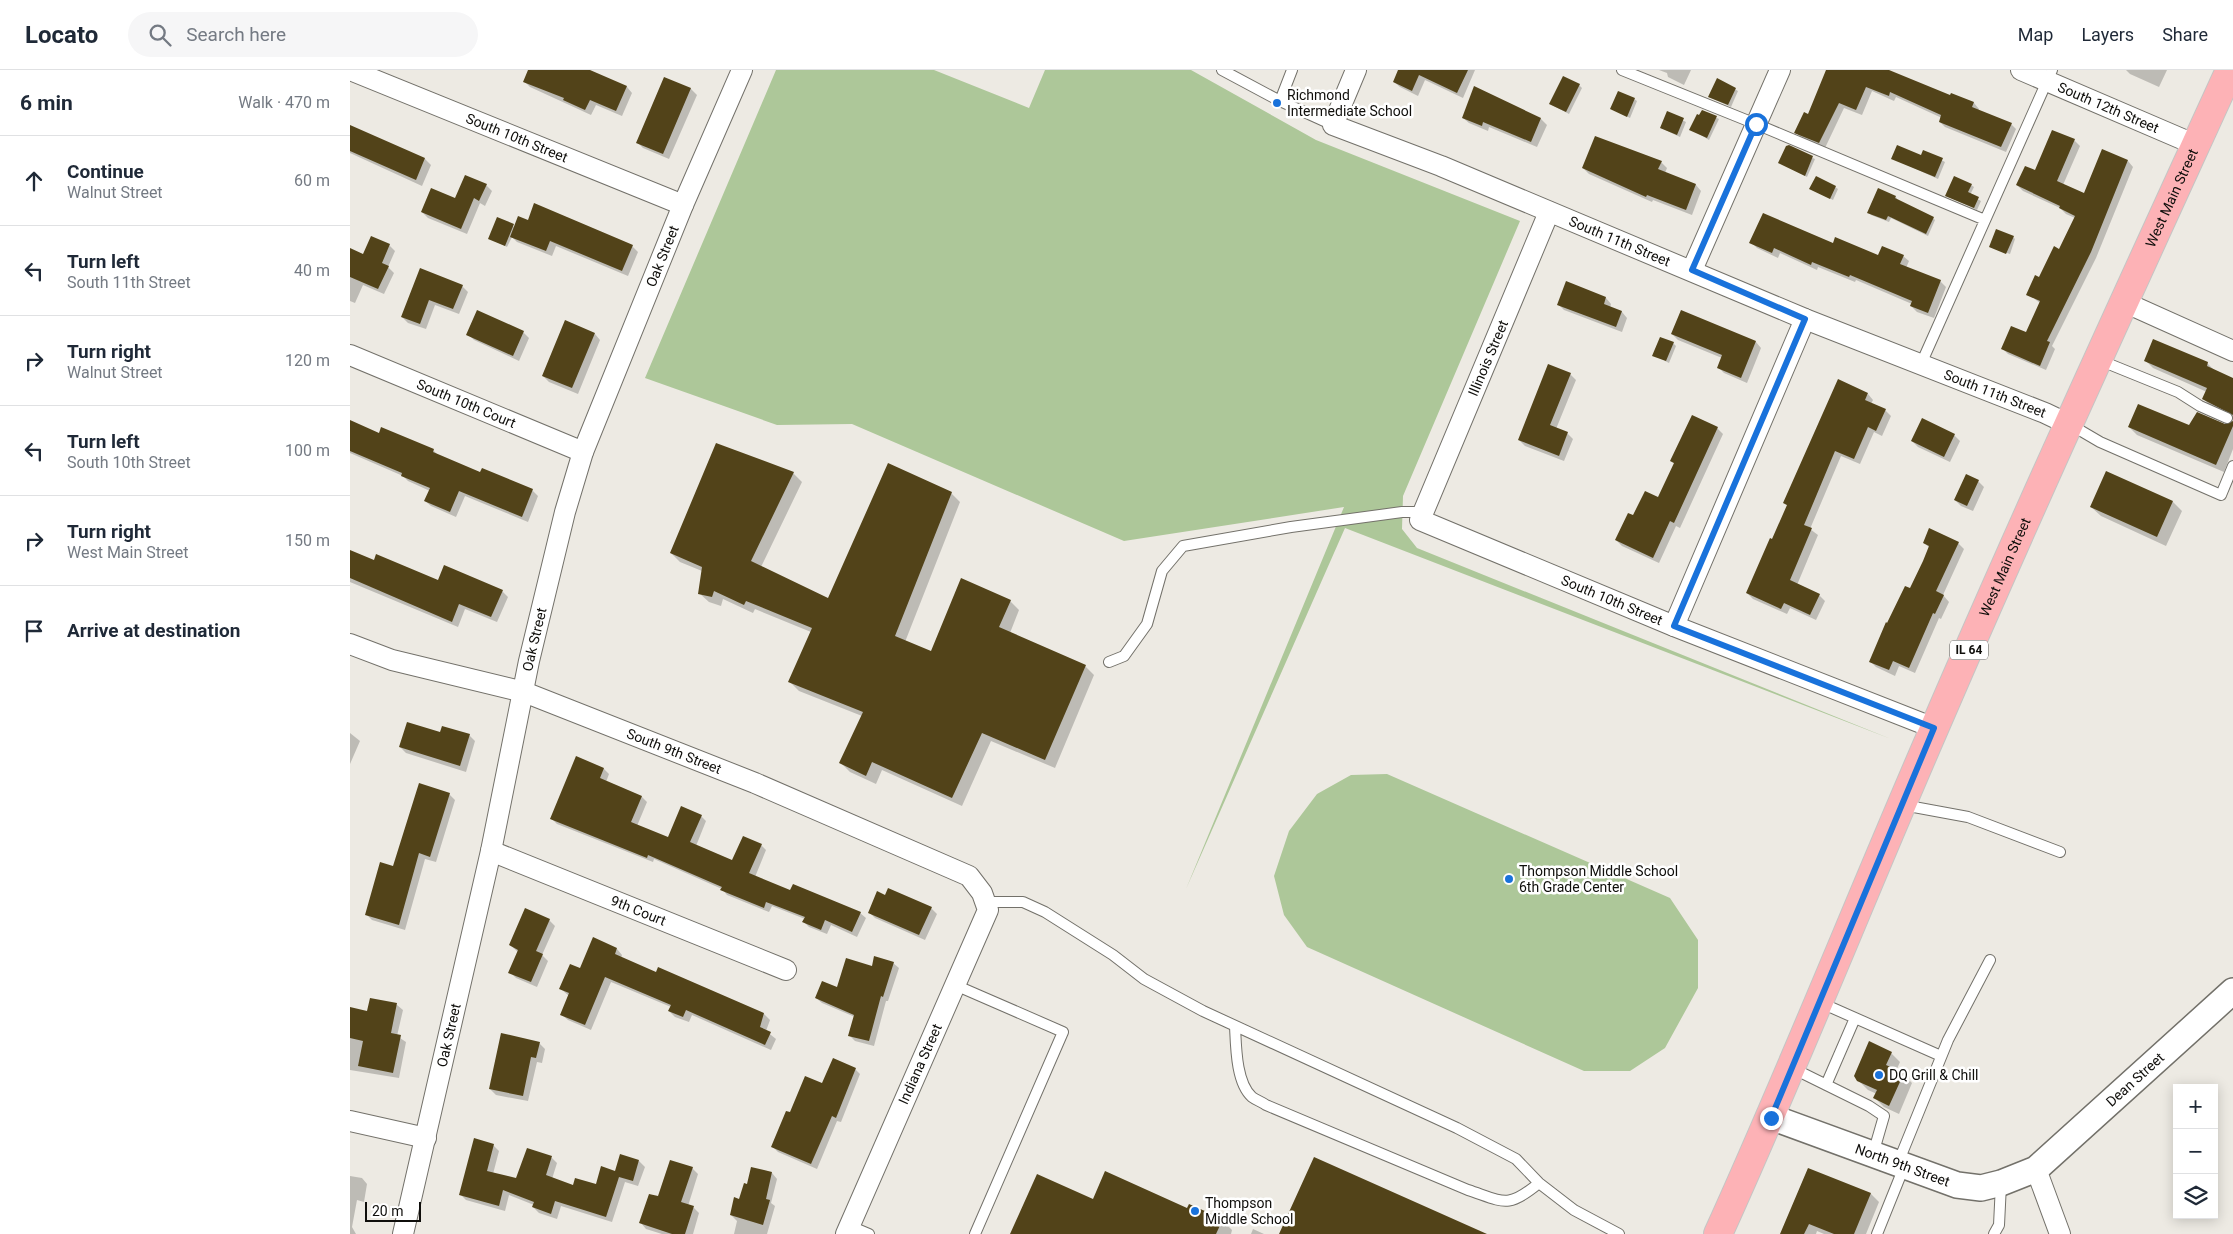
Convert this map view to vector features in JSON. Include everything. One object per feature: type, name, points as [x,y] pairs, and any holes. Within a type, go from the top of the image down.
[{"type":"main road","name":"West Main Street","points":[[1718,1234],[1771,1118],[1934,728],[2230,70]]},
{"type":"street","name":"South 10th Street","points":[[350,70],[683,205]]},
{"type":"street","name":"Oak Street","points":[[407,1233],[426,1138],[565,512],[583,452],[683,205],[742,70]]},
{"type":"street","points":[[1335,126],[1356,70]]},
{"type":"street","points":[[1692,270],[1780,70]]},
{"type":"street","name":"South 12th Street","points":[[2021,70],[2050,76],[2196,145]]},
{"type":"street","name":"South 11th Street","points":[[1335,126],[1441,166],[1805,319],[2045,413],[2070,425]]},
{"type":"street","name":"Illinois Street","points":[[1425,509],[1549,212]]},
{"type":"street","points":[[2124,302],[2233,351]]},
{"type":"street","points":[[1674,626],[1805,319]]},
{"type":"street","name":"South 10th Court","points":[[350,355],[583,452]]},
{"type":"street","name":"South 10th Street","points":[[1425,509],[1420,520],[1674,626],[1934,728]]},
{"type":"street","name":"South 9th Street","points":[[350,644],[392,660],[427,666],[524,692],[755,783],[969,876],[984,898]]},
{"type":"street","name":"9th Court","points":[[491,850],[786,970]]},
{"type":"street","name":"Indiana Street","points":[[848,1230],[988,910],[984,898]]},
{"type":"street","name":"Dean Street","points":[[2036,1169],[2233,991]]},
{"type":"street","name":"North 9th Street","points":[[1771,1118],[1957,1186],[1981,1188],[2002,1183],[2036,1169]]},
{"type":"street","points":[[350,1121],[426,1138]]},
{"type":"street","points":[[2036,1169],[2060,1234]]},
{"type":"lane","points":[[1222,70],[1280,101],[1335,126]]},
{"type":"lane","points":[[1280,101],[1292,70]]},
{"type":"lane","points":[[1622,70],[1985,220]]},
{"type":"lane","points":[[1921,364],[2050,76]]},
{"type":"lane","points":[[2098,360],[2178,392],[2200,406],[2227,418]]},
{"type":"lane","points":[[2070,425],[2100,442],[2221,495],[2233,466]]},
{"type":"lane","points":[[1109,662],[1124,656],[1147,624],[1162,570],[1183,546],[1291,527],[1425,509]]},
{"type":"lane","points":[[1902,804],[1968,817],[2060,852]]},
{"type":"lane","points":[[984,898],[1023,902],[1045,912],[1113,955],[1144,979],[1203,1012],[1457,1128],[1516,1159],[1539,1183],[1574,1210],[1619,1234]]},
{"type":"lane","points":[[1877,1234],[1941,1056],[1990,960]]},
{"type":"lane","points":[[955,985],[1063,1032],[975,1234]]},
{"type":"lane","points":[[1819,1002],[1941,1056]]},
{"type":"lane","points":[[1826,1085],[1855,1018]]},
{"type":"lane","points":[[1235,1026],[1238,1062],[1244,1086],[1252,1097],[1266,1105],[1468,1190],[1494,1198],[1506,1201],[1517,1200],[1539,1183]]},
{"type":"lane","points":[[1792,1068],[1869,1106],[1884,1116],[1873,1154]]},
{"type":"lane","points":[[1994,1234],[1999,1225],[2002,1183]]},
{"type":"lane","points":[[848,1230],[868,1234]]},
{"type":"green space","points":[[776,70],[934,70],[1029,108],[1045,70],[1191,70],[1316,140],[1520,221],[1403,496],[1402,529],[1417,548],[1891,739],[1345,528],[1186,889],[1344,507],[1124,541],[852,424],[777,425],[645,378]]},
{"type":"green space","points":[[1387,774],[1670,898],[1698,940],[1698,988],[1665,1048],[1630,1071],[1584,1071],[1307,947],[1284,915],[1274,876],[1289,831],[1317,794],[1351,775]]},
{"type":"building","points":[[528,70],[590,70],[627,86],[616,111],[590,100],[585,110],[563,100],[564,98],[523,82]]},
{"type":"building","points":[[1398,70],[1468,70],[1457,93],[1419,75],[1412,91],[1393,82]]},
{"type":"building","points":[[1826,70],[1889,70],[1950,95],[1951,93],[1974,102],[1972,107],[2012,123],[2001,147],[1939,122],[1941,115],[1890,92],[1889,96],[1866,87],[1856,110],[1839,103],[1819,143],[1794,133],[1804,112],[1808,114]]},
{"type":"building","points":[[1563,76],[1580,84],[1566,112],[1549,104]]},
{"type":"building","points":[[664,77],[691,88],[663,154],[636,143]]},
{"type":"building","points":[[1717,78],[1736,88],[1728,105],[1708,97]]},
{"type":"building","points":[[1474,86],[1541,118],[1531,142],[1483,122],[1482,126],[1462,118]]},
{"type":"building","points":[[1618,91],[1635,98],[1627,117],[1610,109]]},
{"type":"building","points":[[1702,110],[1717,116],[1707,138],[1689,130],[1697,114],[1699,115]]},
{"type":"building","points":[[1667,111],[1684,118],[1677,135],[1660,128]]},
{"type":"building","points":[[350,125],[425,158],[416,180],[350,151]]},
{"type":"building","points":[[2052,130],[2075,139],[2057,181],[2084,193],[2102,149],[2128,160],[2091,252],[2047,341],[2050,342],[2040,366],[2001,349],[2011,326],[2026,332],[2040,301],[2026,295],[2035,275],[2039,277],[2054,246],[2059,249],[2075,216],[2059,208],[2060,206],[2016,185],[2025,166],[2035,170]]},
{"type":"building","points":[[1595,136],[1662,161],[1658,169],[1696,184],[1686,210],[1647,195],[1646,197],[1582,168]]},
{"type":"building","points":[[1789,145],[1813,156],[1805,176],[1778,163],[1786,146]]},
{"type":"building","points":[[1897,145],[1921,155],[1923,150],[1943,158],[1935,177],[1891,159]]},
{"type":"building","points":[[465,175],[487,184],[479,201],[474,198],[461,229],[421,212],[431,188],[455,198]]},
{"type":"building","points":[[1816,176],[1836,186],[1830,199],[1809,189]]},
{"type":"building","points":[[1954,176],[1972,184],[1968,192],[1979,197],[1974,208],[1945,196]]},
{"type":"building","points":[[1878,188],[1934,217],[1926,234],[1888,216],[1886,220],[1867,213]]},
{"type":"building","points":[[534,203],[633,245],[622,271],[550,241],[546,251],[510,237],[518,216],[528,220]]},
{"type":"building","points":[[1763,213],[1833,243],[1835,237],[1878,255],[1882,246],[1904,255],[1900,264],[1941,280],[1928,313],[1910,306],[1912,301],[1850,275],[1849,277],[1812,262],[1811,265],[1774,248],[1772,253],[1749,243]]},
{"type":"building","points":[[497,217],[514,224],[505,246],[488,239]]},
{"type":"building","points":[[1996,229],[2014,236],[2006,254],[1989,247]]},
{"type":"building","points":[[371,236],[390,244],[382,263],[389,266],[378,289],[350,277],[350,248],[363,254]]},
{"type":"building","points":[[420,268],[463,285],[453,309],[429,300],[420,324],[401,317]]},
{"type":"building","points":[[1566,281],[1606,297],[1604,304],[1622,311],[1616,327],[1557,305]]},
{"type":"building","points":[[477,310],[524,331],[513,356],[466,335]]},
{"type":"building","points":[[1681,310],[1756,341],[1741,378],[1717,368],[1722,355],[1671,334]]},
{"type":"building","points":[[565,320],[595,333],[572,388],[542,376]]},
{"type":"building","points":[[1660,337],[1674,342],[1666,361],[1652,356]]},
{"type":"building","points":[[2153,339],[2208,362],[2207,366],[2233,378],[2233,415],[2202,399],[2207,388],[2144,361]]},
{"type":"building","points":[[1548,364],[1571,373],[1550,425],[1568,432],[1559,456],[1518,440]]},
{"type":"building","points":[[1838,379],[1868,393],[1865,400],[1886,409],[1876,431],[1868,427],[1854,459],[1835,451],[1804,525],[1812,528],[1790,580],[1820,594],[1810,615],[1784,603],[1781,609],[1746,593],[1787,505],[1783,503]]},
{"type":"building","points":[[2138,404],[2189,425],[2197,412],[2225,424],[2233,421],[2233,426],[2216,465],[2128,427]]},
{"type":"building","points":[[1692,415],[1718,427],[1674,523],[1670,521],[1653,558],[1615,540],[1628,513],[1633,515],[1645,491],[1658,497],[1674,463],[1670,461]]},
{"type":"building","points":[[1922,418],[1955,434],[1944,457],[1911,441]]},
{"type":"building","points":[[350,420],[379,433],[381,427],[434,449],[433,452],[480,472],[482,468],[533,489],[522,517],[459,491],[450,512],[424,501],[430,488],[401,476],[402,473],[350,451]]},
{"type":"building","points":[[716,443],[794,472],[751,561],[828,598],[888,463],[952,492],[895,636],[931,651],[961,578],[1011,600],[999,627],[1086,665],[1045,760],[982,733],[952,798],[872,762],[866,776],[839,763],[863,712],[788,682],[812,628],[746,601],[744,605],[714,591],[712,597],[698,594],[702,567],[670,553]]},
{"type":"building","points":[[2106,471],[2173,501],[2157,537],[2090,507]]},
{"type":"building","points":[[1966,474],[1979,480],[1967,506],[1954,500]]},
{"type":"building","points":[[1929,528],[1959,542],[1936,591],[1944,595],[1935,614],[1933,613],[1909,668],[1893,661],[1889,670],[1869,662],[1886,622],[1905,586],[1910,588],[1923,561],[1929,546],[1923,543]]},
{"type":"building","points":[[350,550],[374,560],[376,554],[438,580],[444,565],[503,590],[491,617],[459,604],[452,622],[350,578]]},
{"type":"building","points":[[407,722],[440,732],[442,726],[470,734],[460,766],[399,747]]},
{"type":"building","points":[[576,756],[604,768],[600,778],[642,796],[631,822],[668,837],[681,806],[702,815],[690,842],[732,860],[743,836],[762,844],[749,873],[790,890],[793,884],[861,912],[852,932],[825,920],[821,930],[802,922],[805,917],[766,902],[764,908],[720,890],[722,887],[648,855],[647,858],[550,819]]},
{"type":"building","points":[[419,783],[450,793],[430,857],[419,853],[399,925],[365,915],[380,862],[393,866]]},
{"type":"building","points":[[888,888],[932,907],[919,935],[868,913],[877,891],[885,895]]},
{"type":"building","points":[[525,908],[550,919],[536,951],[543,954],[531,982],[508,973],[518,950],[509,945]]},
{"type":"building","points":[[593,937],[617,948],[615,954],[656,972],[658,967],[764,1013],[760,1027],[771,1032],[765,1045],[686,1010],[683,1017],[668,1011],[671,1005],[605,977],[585,1025],[560,1015],[569,993],[559,989],[570,964],[580,968]]},
{"type":"building","points":[[874,956],[894,962],[883,997],[881,996],[869,1041],[848,1036],[854,1015],[815,998],[822,981],[837,987],[846,958],[872,966]]},
{"type":"building","points":[[370,998],[397,1003],[391,1033],[401,1035],[393,1073],[358,1066],[363,1041],[350,1038],[350,1007],[367,1011]]},
{"type":"building","points":[[501,1033],[540,1042],[536,1058],[531,1057],[523,1096],[489,1089]]},
{"type":"building","name":"DQ Grill & Chill","points":[[1869,1041],[1892,1052],[1886,1065],[1904,1073],[1889,1106],[1873,1098],[1877,1090],[1857,1081],[1854,1076]]},
{"type":"building","points":[[833,1058],[856,1068],[836,1118],[832,1116],[811,1164],[771,1147],[786,1111],[790,1112],[805,1076],[822,1083]]},
{"type":"building","points":[[474,1138],[494,1144],[487,1171],[516,1178],[527,1148],[552,1156],[546,1175],[573,1185],[575,1178],[596,1184],[601,1166],[615,1171],[620,1154],[639,1160],[633,1181],[619,1177],[606,1217],[555,1201],[551,1214],[532,1207],[534,1202],[503,1190],[499,1206],[459,1195]]},
{"type":"building","points":[[1314,1157],[1487,1234],[1279,1234]]},
{"type":"building","points":[[670,1160],[693,1167],[681,1202],[694,1206],[685,1234],[672,1234],[639,1223],[649,1194],[658,1196]]},
{"type":"building","points":[[751,1167],[772,1172],[766,1199],[770,1200],[763,1225],[730,1215],[734,1197],[739,1199],[744,1183],[747,1184]]},
{"type":"building","points":[[1808,1168],[1871,1193],[1854,1234],[1834,1234],[1809,1224],[1804,1234],[1780,1234]]},
{"type":"building","points":[[1105,1171],[1187,1208],[1189,1204],[1223,1219],[1216,1234],[1010,1234],[1037,1174],[1093,1199]]},
{"type":"place","name":"Richmond Intermediate School","points":[[1277,103]]},
{"type":"place","name":"Thompson Middle School 6th Grade Center","points":[[1509,879]]},
{"type":"place","name":"DQ Grill & Chill","points":[[1879,1075]]},
{"type":"place","name":"Thompson Middle School","points":[[1195,1211]]},
{"type":"route","points":[[1756,124],[1692,270],[1805,319],[1674,626],[1934,728],[1771,1118]]}]
